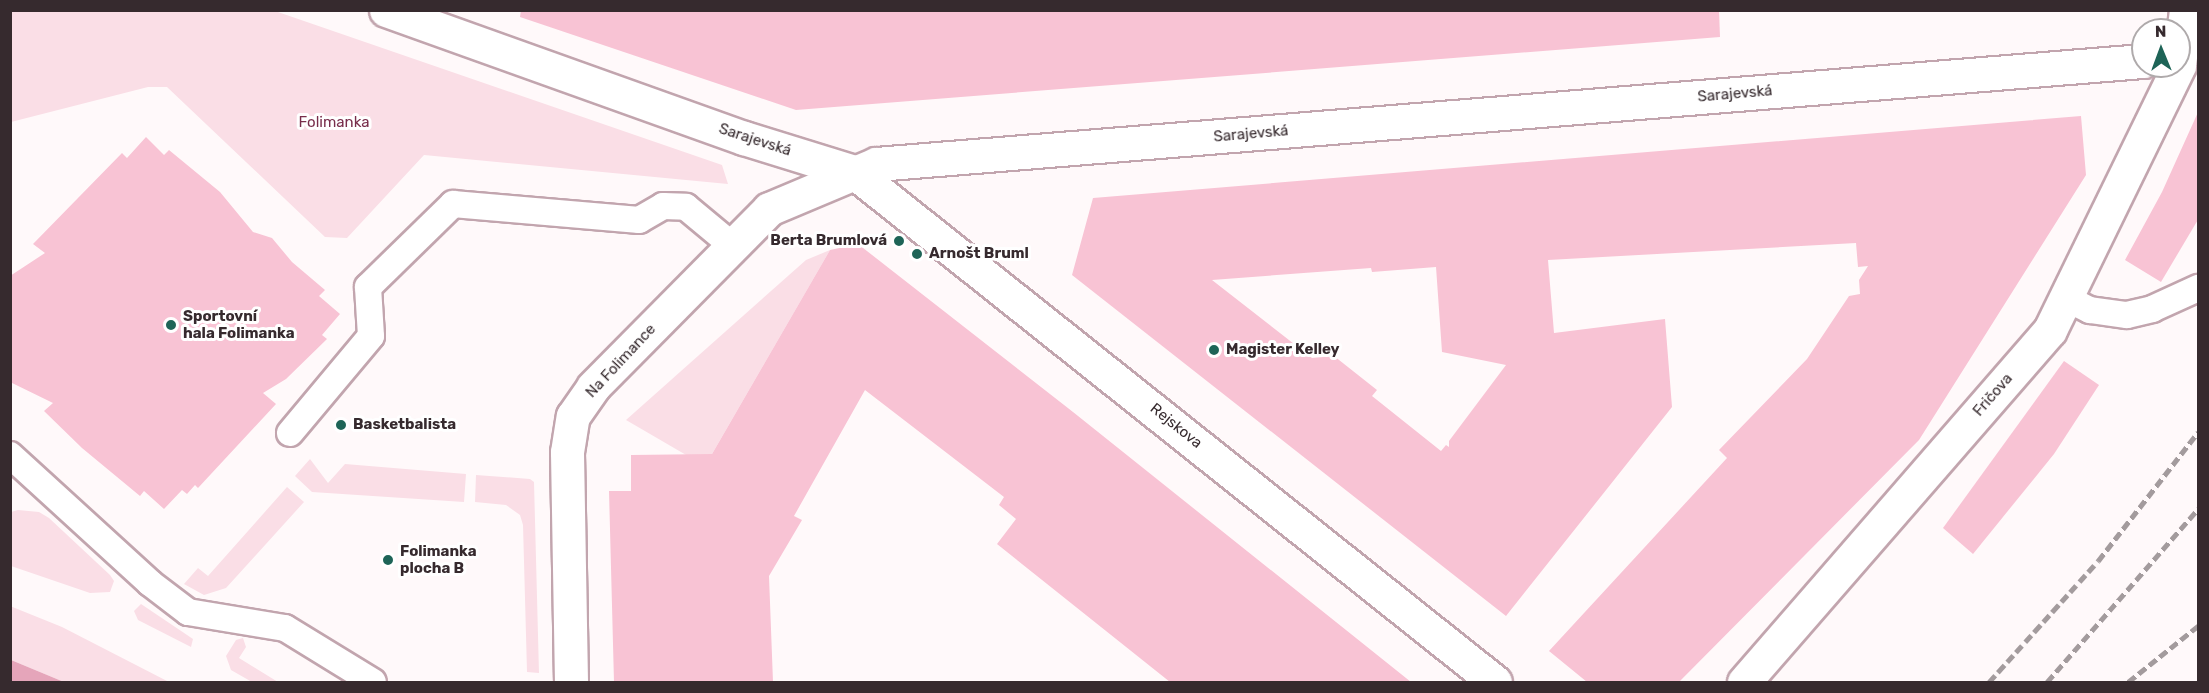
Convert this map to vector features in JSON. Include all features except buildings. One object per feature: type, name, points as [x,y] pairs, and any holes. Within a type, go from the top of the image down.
[{"type":"street","name":"Sarajevská","points":[[386,10],[744,138],[854,172],[876,164],[2131,62]]},
{"type":"street","name":"Fričova","points":[[1744,682],[2050,330],[2172,78]]},
{"type":"street","name":"Na Folimance","points":[[571,682],[567,452],[573,416],[593,387],[769,209],[854,172]]},
{"type":"street","name":"Rejskova","points":[[854,172],[1495,682]]},
{"type":"lane","points":[[290,433],[371,336],[368,287],[453,204],[639,220],[663,206],[686,207],[734,246]]},
{"type":"lane","points":[[2066,298],[2090,310],[2127,315],[2152,309],[2199,288]]},
{"type":"lane","points":[[10,455],[150,583],[188,612],[285,628],[373,682]]},
{"type":"green space","name":"Folimanka","points":[[11,10],[275,11],[722,165],[728,184],[424,155],[347,238],[325,237],[167,87],[148,87],[11,122]]},
{"type":"green space","points":[[830,250],[705,466],[626,420],[806,260]]},
{"type":"green space","points":[[310,459],[328,483],[345,464],[466,474],[464,502],[312,492],[295,476]]},
{"type":"green space","points":[[476,475],[530,479],[534,482],[539,673],[527,672],[523,525],[520,515],[506,505],[475,502]]},
{"type":"green space","points":[[287,487],[304,502],[226,588],[204,595],[184,584],[198,568],[208,576]]},
{"type":"green space","points":[[18,510],[39,512],[49,518],[110,575],[114,581],[110,592],[90,593],[11,566],[11,512]]},
{"type":"green space","points":[[141,604],[193,639],[191,647],[138,620],[134,611]]},
{"type":"green space","points":[[10,606],[62,627],[169,682],[64,682],[11,660]]},
{"type":"green space","points":[[243,638],[246,647],[239,658],[278,682],[252,682],[231,670],[226,656],[236,640]]},
{"type":"shaded area","points":[[11,660],[64,682],[11,682]]},
{"type":"railway","points":[[1989,682],[2098,561],[2198,432]]},
{"type":"railway","points":[[2047,682],[2198,509]]},
{"type":"railway","points":[[2128,682],[2198,626]]},
{"type":"place","name":"Berta Brumlová","points":[[899,241]]},
{"type":"place","name":"Arnošt Bruml","points":[[917,254]]},
{"type":"place","name":"Sportovní hala Folimanka","points":[[171,325]]},
{"type":"place","name":"Magister Kelley","points":[[1214,350]]},
{"type":"place","name":"Basketbalista","points":[[341,425]]},
{"type":"place","name":"Folimanka plocha B","points":[[388,560]]}]
